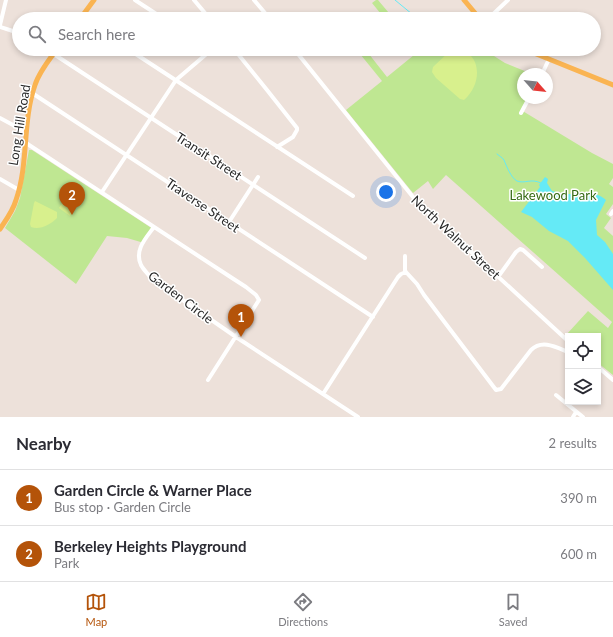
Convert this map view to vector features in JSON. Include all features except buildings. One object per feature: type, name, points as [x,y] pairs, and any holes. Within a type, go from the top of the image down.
[{"type":"main road","points":[[85,12],[93,0]]},
{"type":"main road","points":[[464,0],[474,12]]},
{"type":"main road","name":"Long Hill Road","points":[[0,229],[14,207],[19,190],[23,171],[26,132],[32,93],[38,76],[52,56]]},
{"type":"main road","points":[[542,56],[613,86]]},
{"type":"street","points":[[6,0],[0,26],[12,30]]},
{"type":"street","points":[[135,0],[153,12]]},
{"type":"street","points":[[194,0],[204,12]]},
{"type":"street","points":[[254,0],[264,12]]},
{"type":"street","points":[[495,12],[508,0]]},
{"type":"street","name":"Transit Street","points":[[62,56],[151,118],[365,258]]},
{"type":"street","points":[[139,56],[353,196]]},
{"type":"street","points":[[102,192],[176,80],[202,56]]},
{"type":"street","points":[[240,56],[297,128],[293,137],[277,147]]},
{"type":"street","name":"North Walnut Street","points":[[300,56],[417,202],[565,338]]},
{"type":"street","points":[[545,68],[549,59]]},
{"type":"street","name":"Traverse Street","points":[[32,93],[373,317]]},
{"type":"street","points":[[521,113],[526,104]]},
{"type":"street","points":[[0,118],[26,132]]},
{"type":"street","points":[[26,143],[256,295],[259,300],[208,380]]},
{"type":"street","points":[[229,222],[258,177]]},
{"type":"street","points":[[0,180],[19,190]]},
{"type":"street","name":"Garden Circle","points":[[154,227],[140,247],[139,256],[141,265],[153,279],[236,337],[358,417]]},
{"type":"street","points":[[498,277],[516,252],[521,249],[542,266]]},
{"type":"street","points":[[405,256],[406,272],[498,391],[537,346],[547,345],[565,351]]},
{"type":"street","points":[[323,394],[398,277],[406,272]]},
{"type":"street","points":[[600,369],[613,380]]},
{"type":"street","points":[[556,395],[583,417]]},
{"type":"street","points":[[573,417],[576,412]]},
{"type":"green space","points":[[378,0],[388,12],[379,12],[372,3]]},
{"type":"green space","name":"Lakewood Park","points":[[362,56],[370,56],[387,77],[413,56],[494,56],[517,68],[517,104],[524,104],[521,110],[613,164],[613,178],[609,184],[613,187],[613,204],[606,214],[611,218],[604,228],[613,236],[613,375],[601,365],[601,333],[568,333],[588,311],[608,328],[612,322],[446,175],[433,189],[428,181],[413,193],[346,110],[382,81]]},
{"type":"green space","points":[[445,56],[471,56],[477,68],[477,77],[470,93],[464,100],[460,99],[436,78],[432,72],[433,67]]},
{"type":"green space","points":[[29,150],[32,150],[153,229],[144,243],[127,238],[107,236],[76,284],[5,228],[15,211],[20,198]]},
{"type":"green space","points":[[35,201],[57,212],[57,218],[45,226],[38,228],[31,227],[30,224]]},
{"type":"green space","points":[[63,202],[74,209],[70,216],[59,208]]},
{"type":"water","points":[[545,177],[548,179],[547,183],[552,191],[566,194],[593,194],[606,200],[596,220],[597,235],[605,242],[613,254],[613,290],[568,241],[549,231],[532,217],[521,212],[540,187],[539,185]]},
{"type":"waterway","points":[[395,0],[410,12]]},
{"type":"waterway","points":[[497,154],[504,160],[507,168],[517,181],[534,181],[541,183]]},
{"type":"place","name":"Berkeley Heights Playground","points":[[72,215]]},
{"type":"place","name":"Garden Circle & Warner Place","points":[[241,337]]}]
